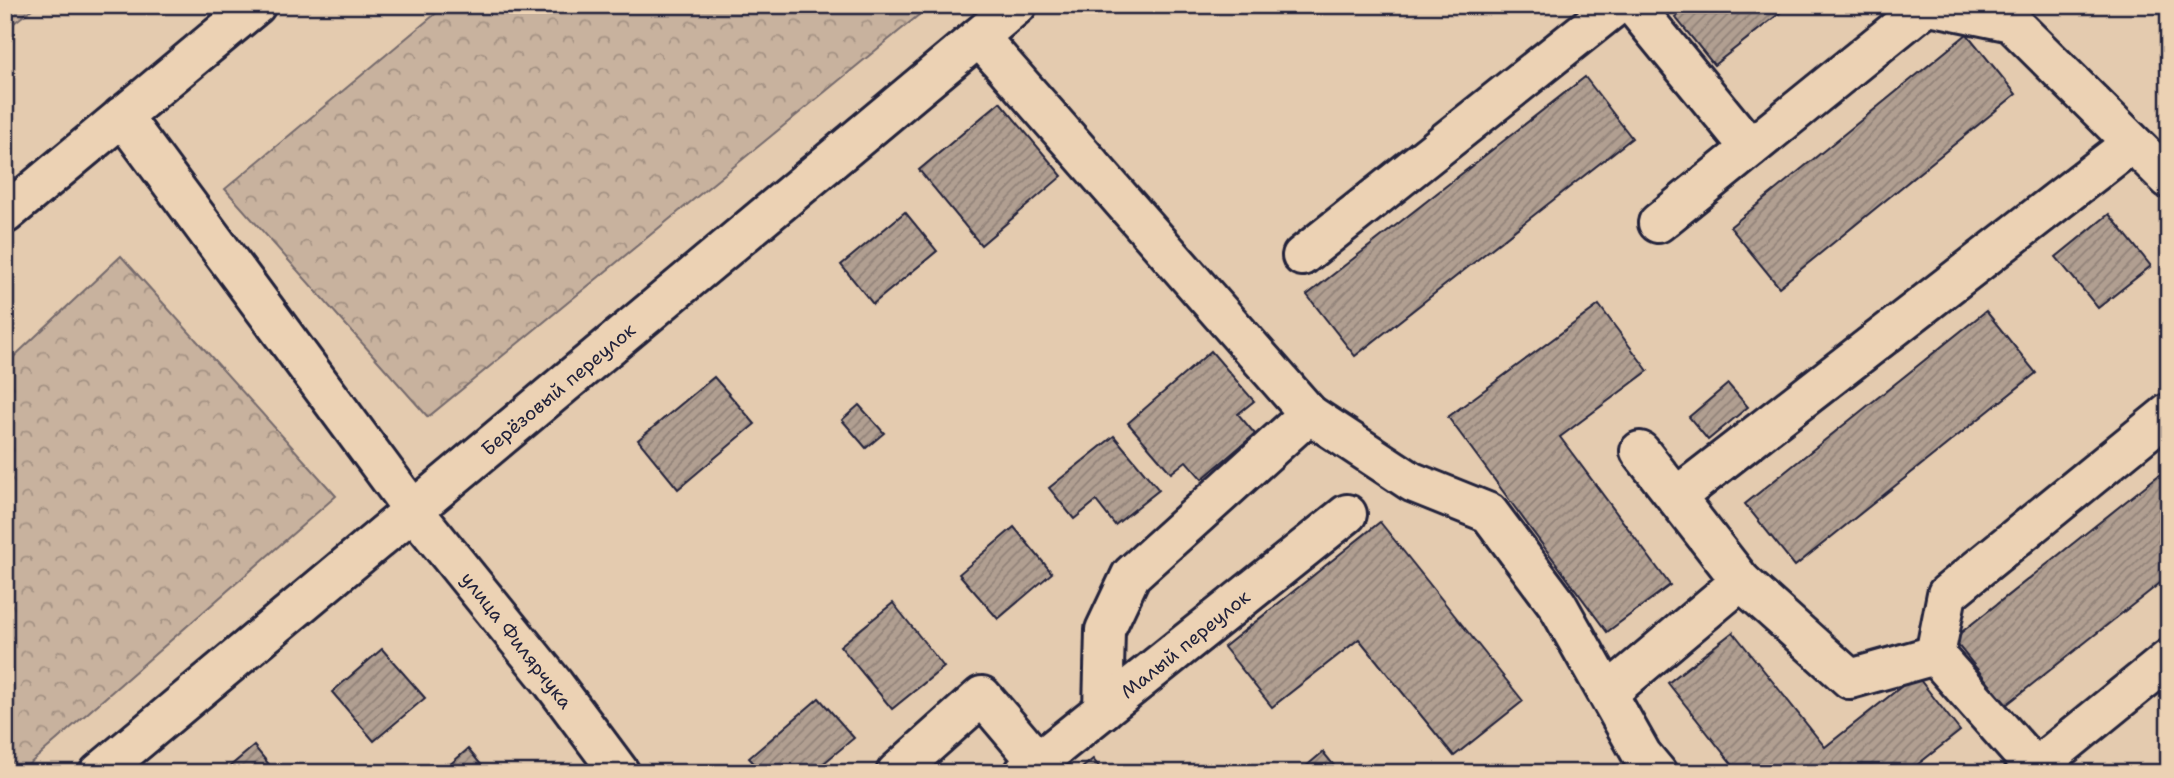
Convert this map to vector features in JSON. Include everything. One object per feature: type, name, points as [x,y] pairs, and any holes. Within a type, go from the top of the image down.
[{"type":"street","points":[[5,214],[256,5]]},
{"type":"street","name":"Берёзовый переулок","points":[[100,773],[1017,5]]},
{"type":"street","points":[[1658,223],[1928,5],[2011,22],[2169,179]]},
{"type":"street","points":[[1302,256],[1635,7],[1750,148]]},
{"type":"street","points":[[979,37],[1309,414],[1412,482],[1489,513],[1557,604],[1642,755],[1657,773]]},
{"type":"street","name":"улица Филярчука","points":[[122,116],[413,510],[553,683],[620,773]]},
{"type":"street","points":[[1676,497],[2133,143]]},
{"type":"street","points":[[1935,655],[1947,594],[2169,413]]},
{"type":"street","points":[[1102,710],[1105,630],[1131,575],[1309,414]]},
{"type":"street","points":[[1640,451],[1741,581],[1850,679],[1935,655]]},
{"type":"street","name":"Малый переулок","points":[[1031,767],[1347,514]]},
{"type":"street","points":[[1608,693],[1741,581]]},
{"type":"street","points":[[1935,655],[2032,770],[2169,659]]},
{"type":"street","points":[[897,773],[982,696],[1031,767]]},
{"type":"green space","points":[[5,5],[37,5],[5,30]]},
{"type":"green space","points":[[446,5],[931,5],[428,417],[225,189]]},
{"type":"green space","points":[[121,256],[336,496],[19,773],[5,773],[5,365]]},
{"type":"building","points":[[1690,5],[1790,5],[1714,65],[1675,17]]},
{"type":"building","points":[[1967,34],[2016,94],[1779,287],[1730,227]]},
{"type":"building","points":[[1585,77],[1632,138],[1355,356],[1307,295]]},
{"type":"building","points":[[1000,102],[1062,176],[981,245],[919,170]]},
{"type":"building","points":[[905,212],[937,251],[873,304],[841,265]]},
{"type":"building","points":[[2109,214],[2151,266],[2098,308],[2056,257]]},
{"type":"building","points":[[1599,305],[1648,371],[1560,437],[1670,585],[1607,632],[1448,417]]},
{"type":"building","points":[[1986,311],[2036,373],[1795,566],[1745,504]]},
{"type":"building","points":[[1211,351],[1254,401],[1238,414],[1255,434],[1202,479],[1186,461],[1171,473],[1128,423]]},
{"type":"building","points":[[714,377],[755,424],[678,489],[638,440]]},
{"type":"building","points":[[1728,384],[1748,407],[1708,440],[1689,417]]},
{"type":"building","points":[[859,405],[884,433],[866,448],[842,420]]},
{"type":"building","points":[[1114,436],[1159,490],[1115,525],[1096,501],[1074,519],[1049,488]]},
{"type":"building","points":[[2169,467],[2169,576],[2006,705],[1953,639]]},
{"type":"building","points":[[1380,522],[1523,701],[1454,756],[1359,639],[1272,707],[1224,647]]},
{"type":"building","points":[[1014,527],[1052,573],[998,619],[959,574]]},
{"type":"building","points":[[893,603],[944,667],[892,709],[840,646]]},
{"type":"building","points":[[1733,632],[1825,747],[1916,675],[1960,731],[1907,773],[1739,773],[1668,683]]},
{"type":"building","points":[[382,649],[425,698],[374,741],[332,692]]},
{"type":"building","points":[[819,698],[854,738],[812,773],[763,773],[749,758]]},
{"type":"building","points":[[254,746],[276,773],[222,773]]},
{"type":"building","points":[[468,749],[488,773],[440,773]]},
{"type":"building","points":[[1323,752],[1340,773],[1298,773]]},
{"type":"building","points":[[1093,759],[1104,773],[1076,773]]}]
